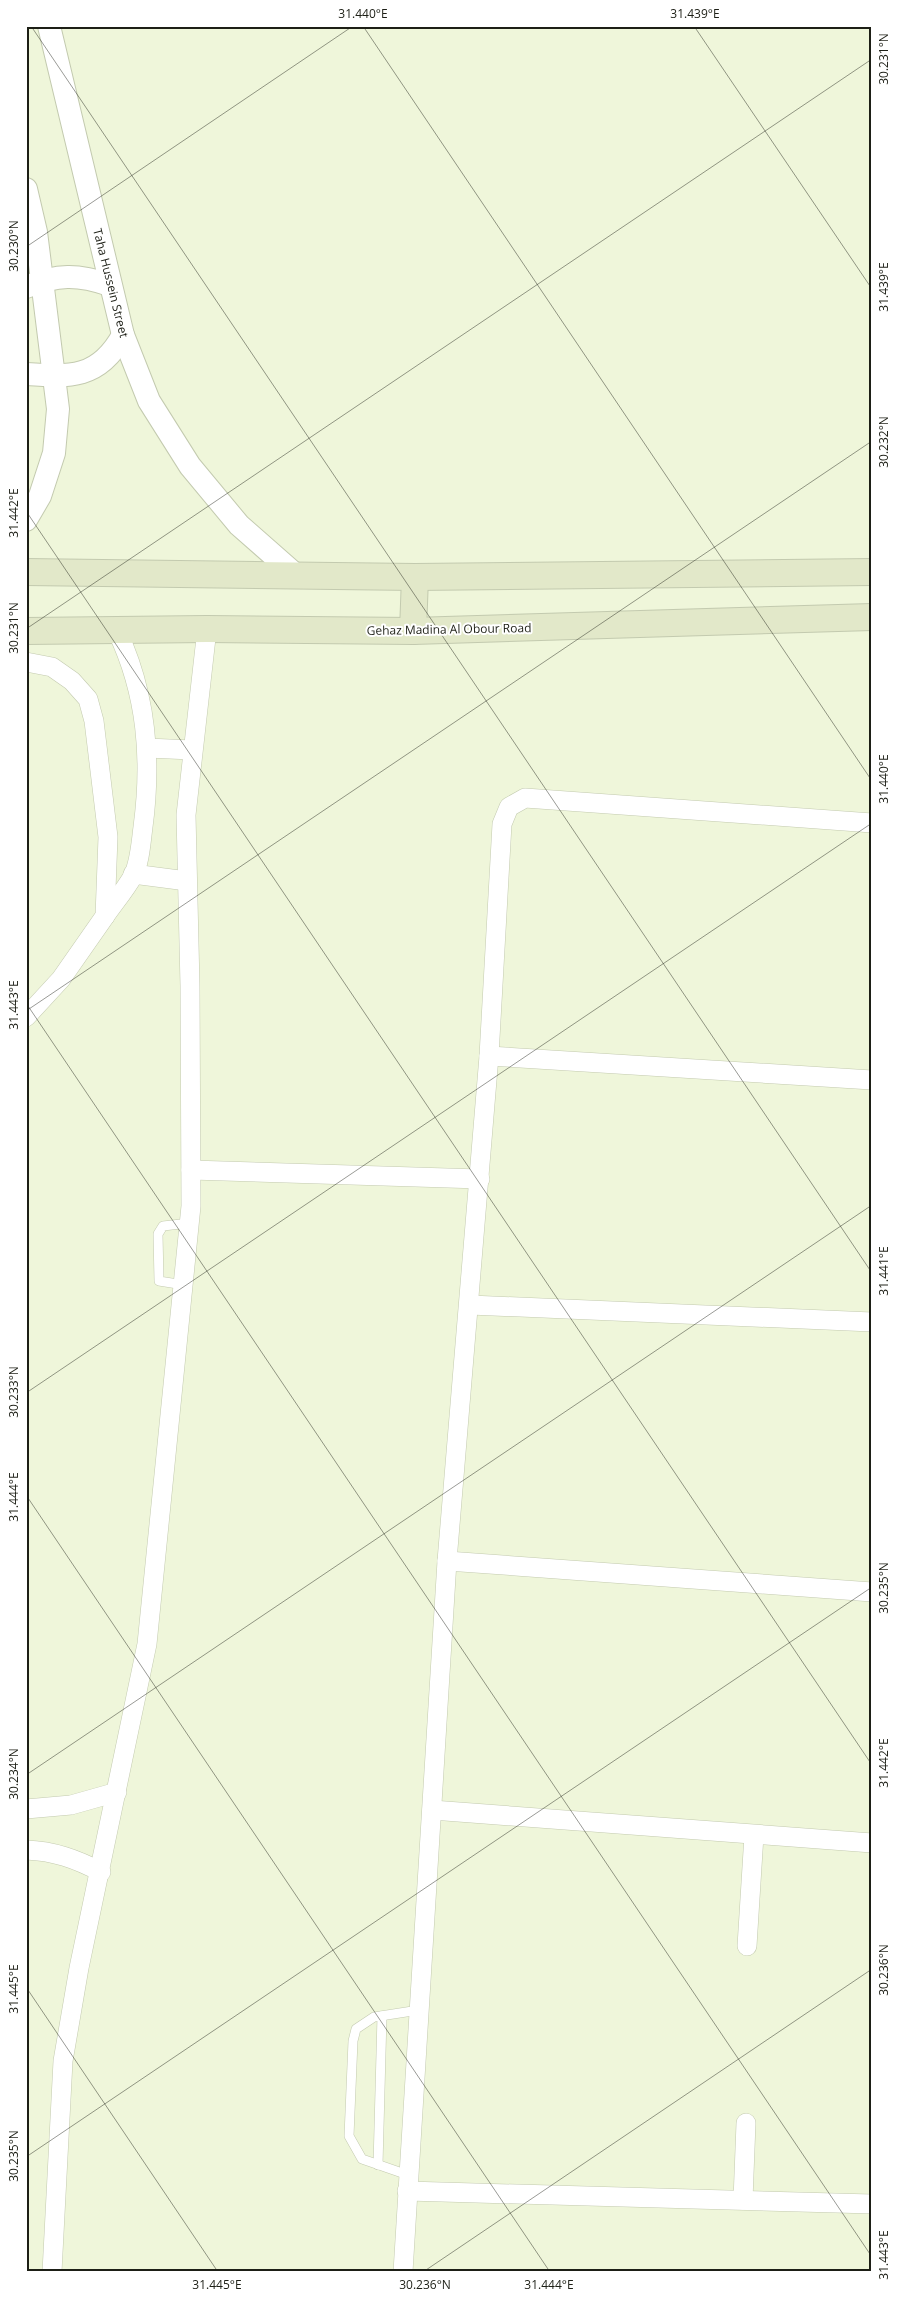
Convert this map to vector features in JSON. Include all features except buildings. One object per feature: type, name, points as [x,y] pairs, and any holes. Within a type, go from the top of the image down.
[{"type":"main road","points":[[26,572],[415,577],[872,572]]},
{"type":"main road","points":[[413,631],[415,577]]},
{"type":"main road","name":"Gehaz Madina Al Obour Road","points":[[26,631],[208,629],[413,631],[872,617]]},
{"type":"street","name":"Taha Hussein Street","points":[[49,26],[122,336],[149,401],[190,466],[239,525],[297,576]]},
{"type":"street","points":[[26,189],[36,232],[34,284],[54,376],[58,409],[54,453],[40,496],[26,520]]},
{"type":"street","points":[[34,284],[65,276],[88,278],[110,286]]},
{"type":"street","points":[[26,374],[71,376],[88,371],[102,363],[114,350],[122,336]]},
{"type":"street","points":[[52,2272],[64,2062],[79,1968],[101,1872],[147,1644],[190,1223],[190,986],[186,815],[192,750],[208,629]]},
{"type":"street","points":[[26,1017],[62,979],[134,874],[145,812],[146,724],[136,676],[117,631]]},
{"type":"street","points":[[26,662],[52,667],[72,681],[88,699],[94,721],[108,837],[105,916]]},
{"type":"street","points":[[147,748],[192,750]]},
{"type":"street","points":[[403,2272],[447,1561],[480,1179],[502,824],[509,808],[525,798],[872,823]]},
{"type":"street","points":[[134,874],[187,881]]},
{"type":"street","points":[[489,1056],[872,1080]]},
{"type":"street","points":[[191,1170],[480,1179]]},
{"type":"street","points":[[470,1306],[872,1322]]},
{"type":"street","points":[[447,1561],[872,1592]]},
{"type":"street","points":[[26,1809],[71,1805],[117,1792]]},
{"type":"street","points":[[432,1810],[872,1843]]},
{"type":"street","points":[[747,1946],[754,1835]]},
{"type":"street","points":[[26,1850],[45,1851],[65,1856],[101,1872]]},
{"type":"street","points":[[743,2200],[746,2123]]},
{"type":"street","points":[[408,2183],[743,2200],[872,2204]]},
{"type":"lane","points":[[184,1285],[159,1281],[158,1234],[160,1229],[166,1225],[190,1223]]},
{"type":"lane","points":[[408,2183],[378,2165],[362,2159],[349,2136],[353,2041],[356,2029],[374,2017],[419,2010]]},
{"type":"lane","points":[[378,2165],[382,2016]]}]
